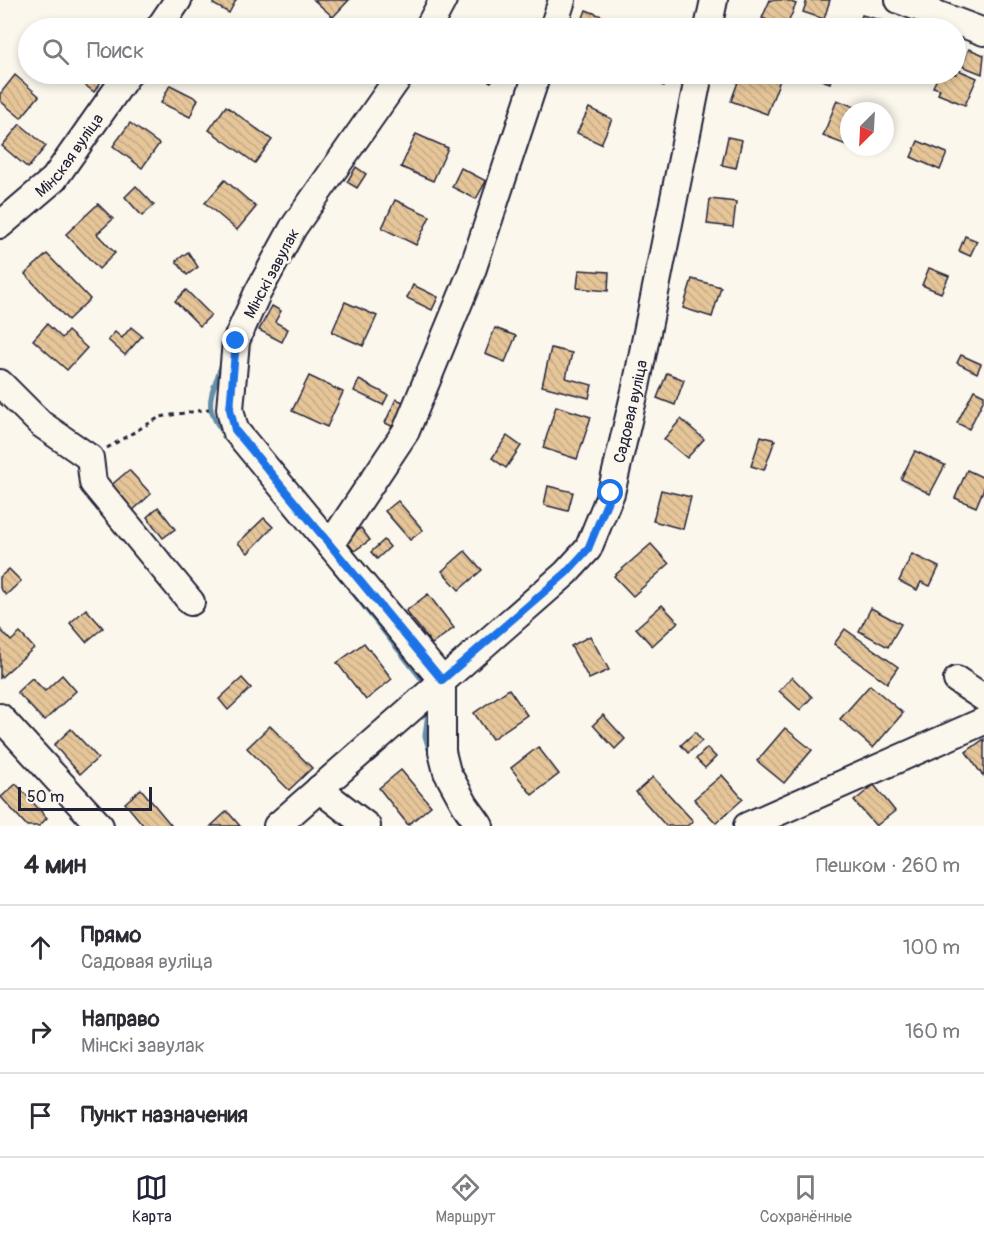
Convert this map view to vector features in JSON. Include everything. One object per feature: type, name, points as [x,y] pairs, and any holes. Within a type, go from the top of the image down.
[{"type":"street","points":[[166,18],[178,0]]},
{"type":"street","points":[[433,18],[443,0]]},
{"type":"street","points":[[556,18],[562,0]]},
{"type":"street","points":[[710,18],[714,0]]},
{"type":"street","points":[[899,0],[947,18]]},
{"type":"street","points":[[966,25],[984,32]]},
{"type":"street","name":"Мінская вуліца","points":[[0,225],[54,179],[121,84]]},
{"type":"street","name":"Мінскі завулак","points":[[394,84],[293,228],[257,294],[236,341],[230,409],[235,430],[442,680]]},
{"type":"street","points":[[330,545],[406,431],[472,271],[534,84]]},
{"type":"street","name":"Садовая вуліца","points":[[277,826],[566,573],[588,549],[611,493],[636,387],[697,84]]},
{"type":"street","points":[[0,383],[41,424],[90,458],[93,483],[191,602]]},
{"type":"street","points":[[442,680],[442,752],[447,772],[480,826]]},
{"type":"street","points":[[957,680],[984,698]]},
{"type":"street","points":[[0,717],[100,826]]},
{"type":"street","points":[[747,826],[984,722]]},
{"type":"street","points":[[319,789],[367,826]]},
{"type":"path","points":[[90,458],[160,417],[209,409],[230,409]]},
{"type":"building","points":[[215,0],[236,0],[229,13],[213,4]]},
{"type":"building","points":[[314,0],[349,0],[333,17]]},
{"type":"building","points":[[770,0],[786,0],[796,4],[790,18],[762,18]]},
{"type":"building","points":[[807,0],[830,0],[824,18],[803,12]]},
{"type":"building","points":[[586,10],[604,17],[604,18],[583,18]]},
{"type":"building","points":[[969,49],[984,55],[982,74],[966,68],[966,56]]},
{"type":"building","points":[[966,73],[977,78],[965,105],[938,94],[940,89],[933,87],[934,84],[966,84]]},
{"type":"building","points":[[15,75],[18,78],[18,84],[25,84],[39,96],[21,118],[0,101],[0,94]]},
{"type":"building","points":[[84,84],[99,84],[94,92]]},
{"type":"building","points":[[737,84],[778,84],[767,114],[731,101]]},
{"type":"building","points":[[170,85],[198,99],[190,117],[161,103]]},
{"type":"building","points":[[837,100],[842,102],[840,102],[840,143],[823,136]]},
{"type":"building","points":[[226,106],[272,140],[255,163],[209,130]]},
{"type":"building","points":[[589,108],[612,119],[601,144],[577,133]]},
{"type":"building","points":[[130,123],[159,144],[142,168],[113,146]]},
{"type":"building","points":[[20,124],[46,146],[28,168],[2,146]]},
{"type":"building","points":[[416,134],[448,148],[433,181],[401,167]]},
{"type":"building","points":[[728,137],[742,140],[736,168],[722,165]]},
{"type":"building","points":[[918,141],[947,153],[940,170],[911,157]]},
{"type":"building","points":[[356,167],[366,174],[357,188],[347,182]]},
{"type":"building","points":[[461,168],[486,181],[476,199],[452,187]]},
{"type":"building","points":[[225,180],[256,207],[237,230],[205,203]]},
{"type":"building","points":[[136,186],[154,205],[142,216],[125,197]]},
{"type":"building","points":[[710,199],[736,202],[733,227],[707,224]]},
{"type":"building","points":[[395,200],[430,216],[416,245],[382,228]]},
{"type":"building","points":[[98,204],[113,219],[97,234],[115,253],[99,269],[66,234]]},
{"type":"building","points":[[965,236],[977,241],[970,256],[959,251]]},
{"type":"building","points":[[188,252],[198,267],[187,275],[176,261]]},
{"type":"building","points":[[47,254],[90,299],[68,320],[25,274]]},
{"type":"building","points":[[929,268],[949,276],[941,293],[922,285]]},
{"type":"building","points":[[579,270],[609,272],[608,291],[577,288]]},
{"type":"building","points":[[692,279],[721,287],[712,317],[683,308]]},
{"type":"building","points":[[413,285],[438,297],[432,310],[407,298]]},
{"type":"building","points":[[186,290],[211,315],[200,326],[175,301]]},
{"type":"building","points":[[345,302],[377,316],[363,346],[332,332]]},
{"type":"building","points":[[272,306],[281,311],[275,322],[288,329],[282,342],[259,330]]},
{"type":"building","points":[[47,324],[62,338],[68,331],[87,348],[67,370],[33,340]]},
{"type":"building","points":[[131,327],[142,336],[125,355],[108,340],[115,332],[122,338]]},
{"type":"building","points":[[495,328],[516,336],[505,362],[485,354]]},
{"type":"building","points":[[551,348],[572,353],[566,378],[592,385],[589,398],[542,386]]},
{"type":"building","points":[[961,355],[981,364],[977,373],[957,363]]},
{"type":"building","points":[[667,373],[684,380],[675,405],[657,398]]},
{"type":"building","points":[[309,376],[343,392],[327,427],[292,411]]},
{"type":"building","points":[[359,380],[388,395],[383,405],[354,391]]},
{"type":"building","points":[[974,390],[984,395],[984,399],[969,429],[957,423]]},
{"type":"building","points":[[396,399],[410,405],[398,429],[385,423]]},
{"type":"building","points":[[556,406],[591,417],[577,459],[543,448]]},
{"type":"building","points":[[681,419],[704,439],[687,458],[664,439]]},
{"type":"building","points":[[507,436],[521,446],[506,468],[492,458]]},
{"type":"building","points":[[761,436],[775,440],[764,470],[751,466]]},
{"type":"building","points":[[915,451],[945,465],[930,494],[901,479]]},
{"type":"building","points":[[129,470],[151,494],[131,512],[109,487]]},
{"type":"building","points":[[967,470],[984,478],[984,488],[976,507],[955,498]]},
{"type":"building","points":[[548,486],[573,492],[568,511],[544,505]]},
{"type":"building","points":[[661,490],[691,497],[683,529],[653,521]]},
{"type":"building","points":[[398,501],[423,530],[410,540],[385,511]]},
{"type":"building","points":[[158,507],[175,529],[163,538],[147,517]]},
{"type":"building","points":[[264,518],[273,527],[248,553],[238,543]]},
{"type":"building","points":[[361,528],[370,540],[354,551],[345,539]]},
{"type":"building","points":[[384,540],[390,547],[377,559],[371,552]]},
{"type":"building","points":[[651,544],[669,564],[633,596],[614,576]]},
{"type":"building","points":[[465,551],[482,570],[459,590],[442,571]]},
{"type":"building","points":[[912,554],[939,567],[930,586],[921,582],[917,590],[899,581]]},
{"type":"building","points":[[9,569],[21,581],[6,595],[0,588],[0,577]]},
{"type":"building","points":[[428,594],[454,628],[432,644],[406,611]]},
{"type":"building","points":[[662,605],[678,622],[652,646],[636,628]]},
{"type":"building","points":[[871,608],[901,624],[888,647],[859,631]]},
{"type":"building","points":[[86,609],[103,628],[86,642],[70,623]]},
{"type":"building","points":[[0,629],[11,641],[20,633],[34,648],[0,678]]},
{"type":"building","points":[[845,629],[898,667],[887,683],[834,644]]},
{"type":"building","points":[[590,636],[609,670],[589,679],[571,646]]},
{"type":"building","points":[[364,643],[392,679],[366,700],[337,663]]},
{"type":"building","points":[[62,675],[76,691],[44,721],[17,692],[32,678],[45,691]]},
{"type":"building","points":[[792,677],[812,697],[800,710],[779,691]]},
{"type":"building","points":[[242,678],[251,688],[228,710],[219,699]]},
{"type":"building","points":[[870,685],[903,713],[873,748],[840,719]]},
{"type":"building","points":[[509,689],[527,715],[492,739],[474,713]]},
{"type":"building","points":[[603,715],[625,739],[615,749],[593,725]]},
{"type":"building","points":[[270,726],[312,768],[289,790],[247,748]]},
{"type":"building","points":[[785,728],[812,750],[784,783],[757,761]]},
{"type":"building","points":[[71,729],[98,758],[80,774],[54,745]]},
{"type":"building","points":[[695,732],[702,741],[688,753],[681,745]]},
{"type":"building","points":[[984,739],[984,775],[983,776],[966,752]]},
{"type":"building","points":[[538,747],[559,774],[532,795],[511,768]]},
{"type":"building","points":[[707,748],[716,757],[705,768],[696,759]]},
{"type":"building","points":[[401,770],[431,806],[408,825],[379,788]]},
{"type":"building","points":[[722,775],[743,799],[716,823],[694,799]]},
{"type":"building","points":[[653,777],[693,821],[687,826],[666,826],[636,792]]},
{"type":"building","points":[[16,784],[47,818],[39,826],[27,826],[1,797]]},
{"type":"building","points":[[874,785],[895,811],[876,826],[854,801]]},
{"type":"building","points":[[141,789],[170,826],[144,826],[125,803]]},
{"type":"building","points":[[227,811],[240,826],[211,826]]},
{"type":"waterway","points":[[223,360],[212,392],[211,408],[213,416],[226,436]]},
{"type":"waterway","points":[[334,569],[427,686]]},
{"type":"waterway","points":[[429,704],[425,736],[431,756]]},
{"type":"waterway","points":[[455,812],[463,826]]},
{"type":"route","points":[[236,341],[230,409],[235,430],[442,680],[566,573],[588,549],[611,493]]}]
